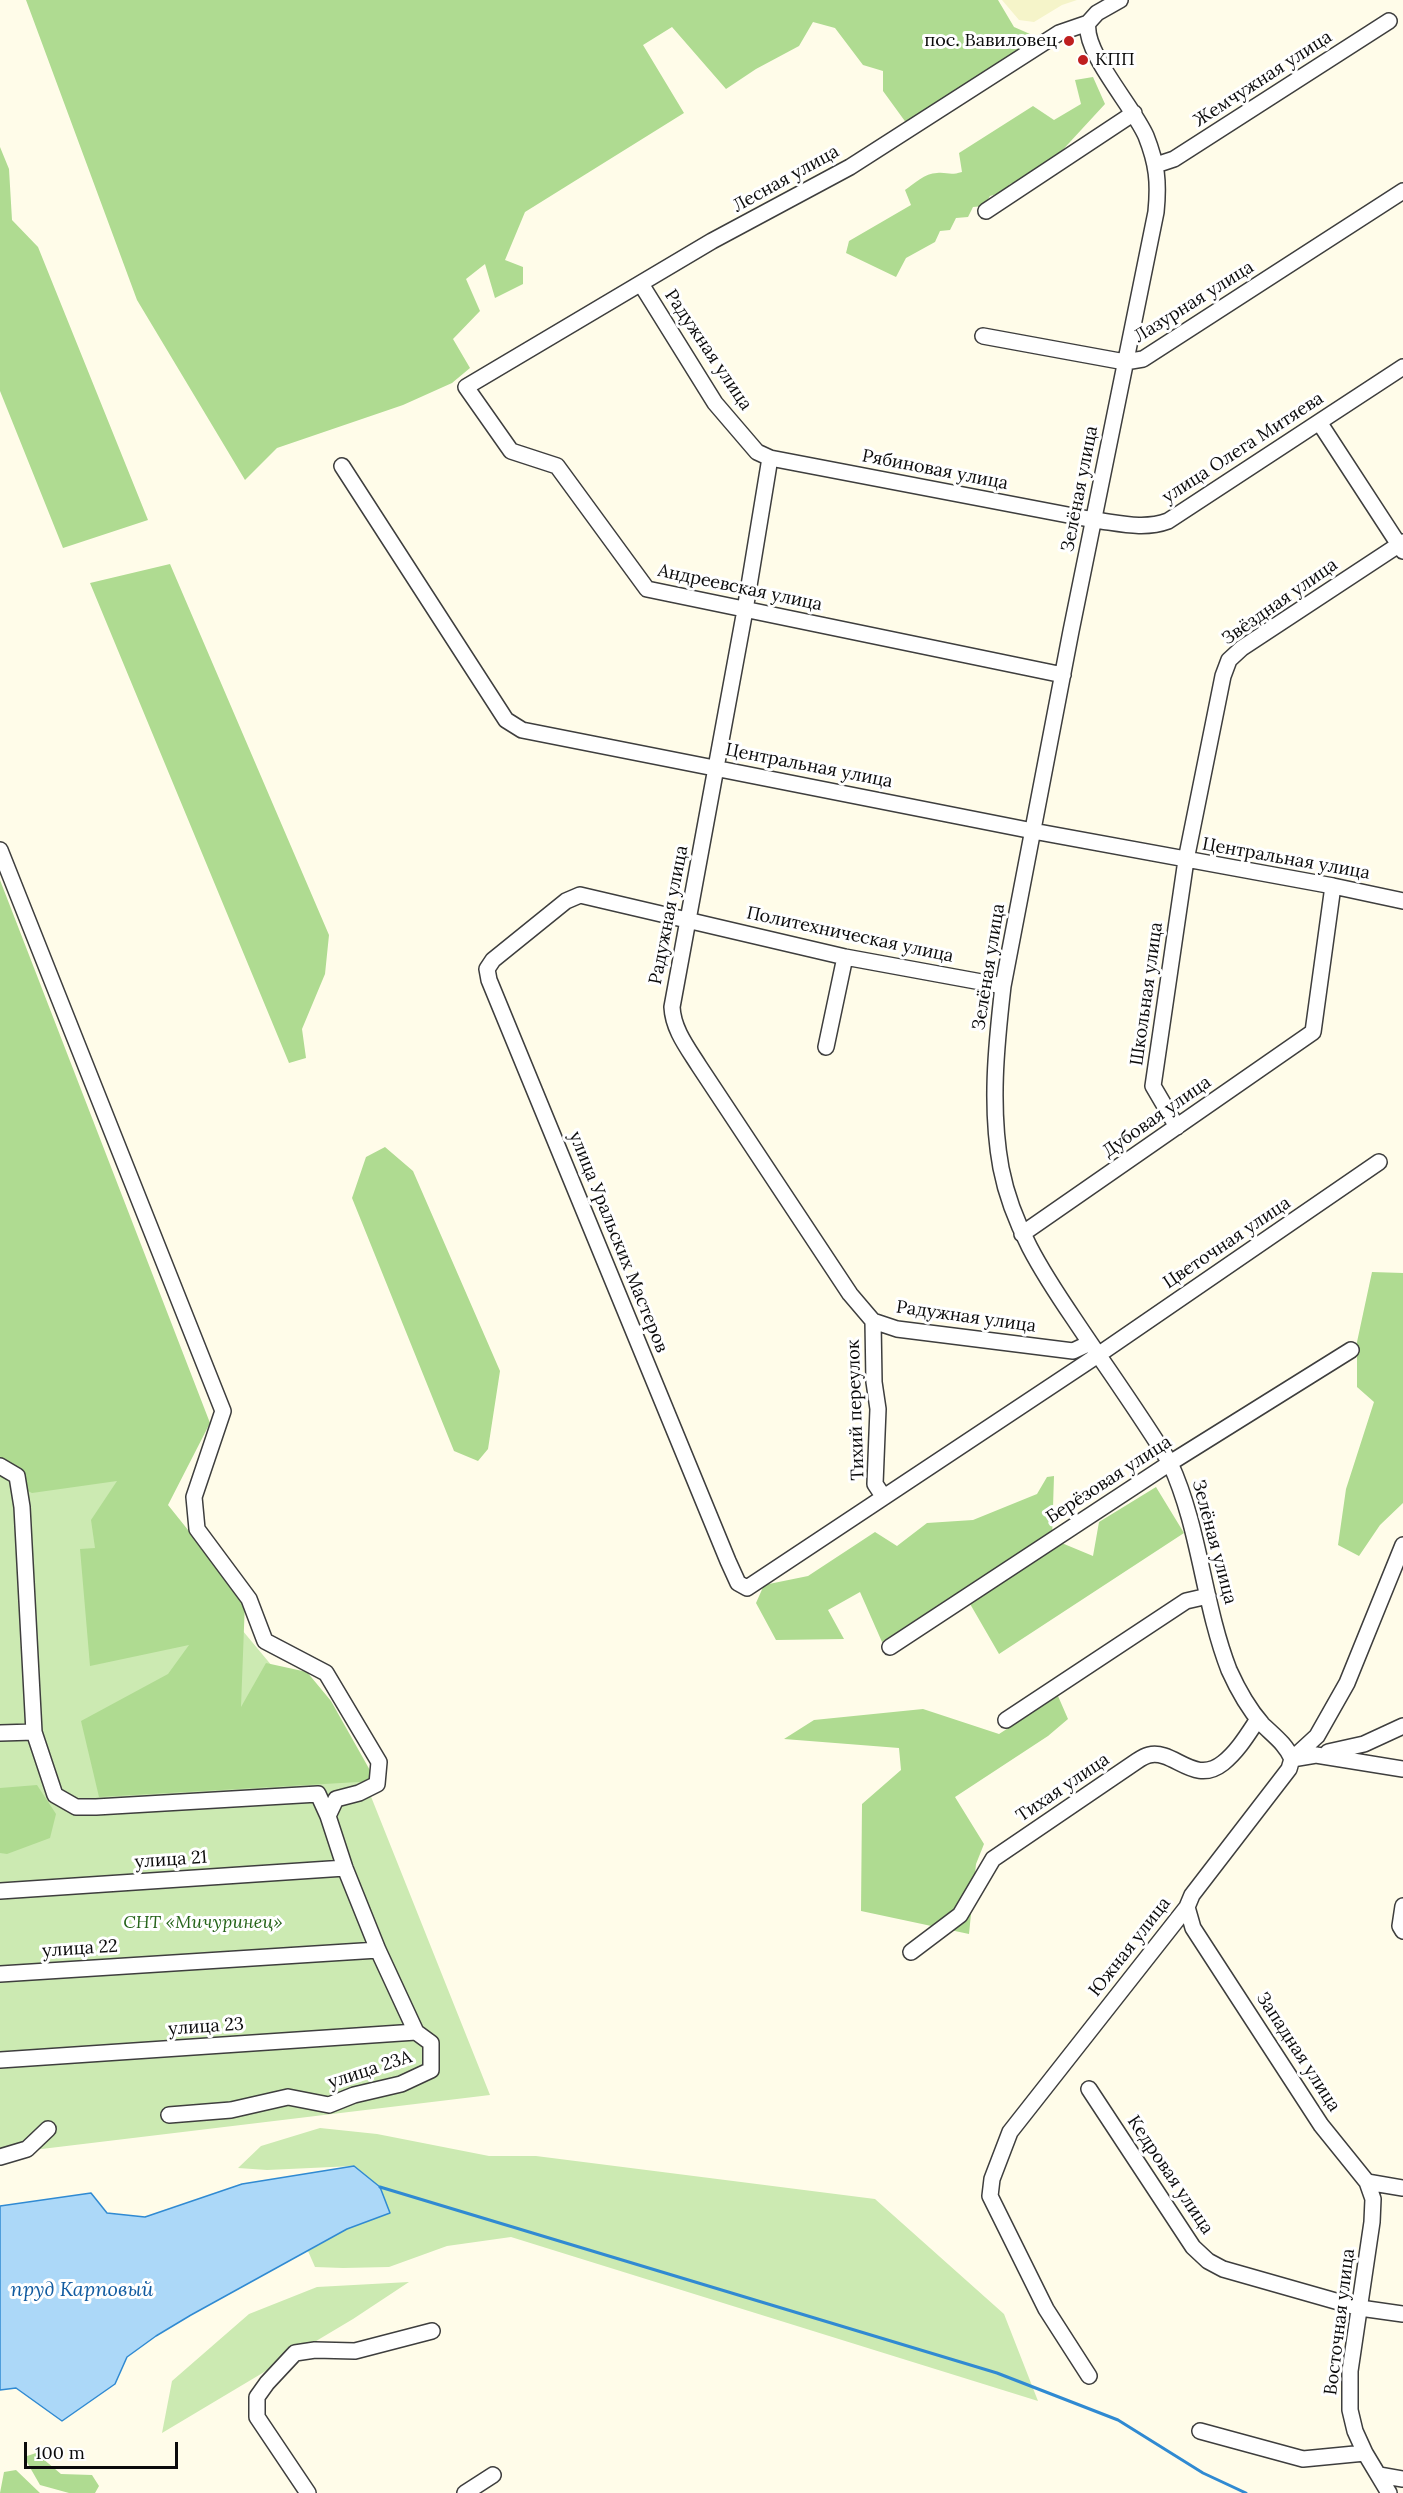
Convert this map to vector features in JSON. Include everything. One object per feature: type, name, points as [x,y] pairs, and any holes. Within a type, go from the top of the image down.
[{"type":"street","name":"Лесная улица","points":[[466,387],[712,241],[850,167],[1059,33],[1088,23],[1097,13],[1120,0]]},
{"type":"street","name":"Жемчужная улица","points":[[1156,165],[1174,159],[1389,21]]},
{"type":"street","name":"Зелёная улица","points":[[1088,23],[1087,36],[1092,48],[1145,134],[1156,165],[1156,212],[1003,987],[997,1040],[997,1133],[1001,1169],[1022,1234],[1040,1268],[1170,1463],[1181,1487],[1229,1669],[1241,1695],[1258,1719],[1286,1748],[1292,1759]]},
{"type":"street","points":[[986,211],[1134,113]]},
{"type":"street","name":"Лазурная улица","points":[[983,336],[1125,362],[1143,359],[1403,191]]},
{"type":"street","name":"Радужная улица","points":[[641,284],[715,403],[757,452],[770,458],[690,919],[672,1006],[672,1018],[680,1036],[850,1294],[873,1321],[897,1329],[1073,1351],[1094,1349]]},
{"type":"street","name":"улица Олега Митяева","points":[[1094,520],[1141,526],[1155,526],[1168,521],[1403,367]]},
{"type":"street","name":"Андреевская улица","points":[[466,387],[511,451],[558,466],[647,589],[1063,675]]},
{"type":"street","points":[[1319,422],[1402,546]]},
{"type":"street","name":"Рябиновая улица","points":[[770,458],[1094,520]]},
{"type":"street","name":"Центральная улица","points":[[342,466],[506,720],[522,730],[1032,831],[1403,901]]},
{"type":"street","name":"Звёздная улица","points":[[1186,860],[1223,676],[1229,660],[1242,648],[1402,546]]},
{"type":"street","points":[[0,850],[223,1411],[194,1497],[197,1529],[249,1599],[266,1641],[326,1673],[379,1762],[377,1784],[359,1793],[336,1799],[328,1816]]},
{"type":"street","name":"Школьная улица","points":[[1177,1127],[1153,1086],[1186,860]]},
{"type":"street","name":"Дубовая улица","points":[[1022,1234],[1313,1032],[1333,886]]},
{"type":"street","name":"улица Уральских Мастеров","points":[[690,919],[580,895],[566,901],[493,960],[487,969],[489,980],[738,1583],[747,1588],[883,1496]]},
{"type":"street","name":"Политехническая улица","points":[[690,919],[845,957],[1003,987]]},
{"type":"street","points":[[826,1047],[845,957]]},
{"type":"street","name":"Цветочная улица","points":[[883,1496],[1094,1349],[1379,1162]]},
{"type":"street","name":"Тихий переулок","points":[[873,1321],[874,1382],[878,1409],[875,1484],[883,1496]]},
{"type":"street","name":"Берёзовая улица","points":[[890,1647],[1170,1463],[1351,1350]]},
{"type":"street","points":[[0,1466],[17,1476],[22,1507],[34,1732],[55,1795],[76,1807],[318,1794],[378,1950],[416,2032]]},
{"type":"street","name":"Южная улица","points":[[1089,2376],[1046,2309],[990,2196],[992,2179],[1010,2132],[1187,1907],[1192,1895],[1286,1774],[1292,1759],[1317,1736],[1347,1683],[1403,1545]]},
{"type":"street","points":[[1006,1720],[1186,1601],[1208,1596]]},
{"type":"street","name":"Тихая улица","points":[[911,1952],[960,1915],[993,1859],[1137,1761],[1150,1754],[1192,1770],[1208,1770],[1223,1763],[1258,1719]]},
{"type":"street","points":[[1292,1759],[1365,1744],[1403,1726]]},
{"type":"street","points":[[0,1733],[34,1732]]},
{"type":"street","points":[[1316,1755],[1403,1769]]},
{"type":"street","name":"улица 21","points":[[0,1891],[345,1869]]},
{"type":"street","points":[[1403,1906],[1400,1926],[1403,1931]]},
{"type":"street","name":"Западная улица","points":[[1187,1907],[1193,1928],[1321,2126],[1367,2182]]},
{"type":"street","name":"улица 22","points":[[0,1974],[378,1950]]},
{"type":"street","name":"улица 23","points":[[0,2060],[416,2032]]},
{"type":"street","name":"улица 23А","points":[[169,2115],[231,2110],[288,2097],[329,2105],[354,2095],[401,2084],[431,2070],[431,2043],[416,2032]]},
{"type":"street","name":"Кедровая улица","points":[[1089,2090],[1193,2247],[1208,2261],[1223,2269],[1359,2308],[1403,2314]]},
{"type":"street","points":[[0,2157],[27,2149],[48,2129]]},
{"type":"street","points":[[1367,2182],[1403,2188]]},
{"type":"street","name":"Восточная улица","points":[[1367,2182],[1373,2199],[1372,2222],[1350,2372],[1349,2401],[1355,2431],[1365,2453],[1389,2493]]},
{"type":"street","points":[[308,2493],[257,2417],[257,2397],[284,2362],[295,2353],[315,2350],[355,2351],[432,2331]]},
{"type":"street","points":[[1200,2431],[1303,2459],[1365,2453]]},
{"type":"street","points":[[465,2493],[493,2475]]},
{"type":"street","points":[[1379,2475],[1403,2479]]},
{"type":"green space","points":[[26,0],[998,0],[1014,27],[1030,34],[1036,45],[907,124],[883,91],[883,71],[863,65],[835,28],[813,22],[799,46],[756,69],[726,89],[672,27],[643,45],[684,113],[525,212],[505,260],[523,267],[523,284],[495,298],[485,264],[466,279],[480,311],[453,339],[470,368],[452,383],[403,405],[277,448],[245,480],[137,300]]},
{"type":"green space","points":[[1002,0],[1077,0],[1062,5],[1034,22],[1019,20]]},
{"type":"green space","points":[[1093,77],[1105,104],[1058,155],[1040,166],[1027,178],[1010,184],[1004,192],[990,196],[984,206],[973,207],[968,217],[956,218],[950,230],[940,231],[935,242],[906,258],[896,277],[846,253],[849,241],[911,205],[905,190],[916,182],[933,173],[962,172],[959,153],[1033,106],[1054,120],[1081,104],[1075,80]]},
{"type":"green space","points":[[0,147],[9,169],[12,220],[38,247],[148,520],[63,548],[0,391]]},
{"type":"green space","points":[[170,564],[329,935],[325,974],[302,1029],[306,1058],[289,1063],[90,583]]},
{"type":"green space","points":[[0,880],[210,1423],[168,1505],[245,1601],[241,1707],[266,1663],[307,1672],[331,1701],[376,1781],[99,1797],[81,1721],[168,1674],[189,1645],[90,1666],[80,1549],[95,1548],[91,1520],[117,1481],[32,1493],[0,1477]]},
{"type":"green space","points":[[385,1147],[413,1171],[500,1371],[488,1449],[478,1461],[454,1451],[352,1198],[366,1157]]},
{"type":"green space","name":"СНТ «Мичуринец»","points":[[0,1190],[118,1481],[362,1774],[490,2095],[0,2154]]},
{"type":"green space","points":[[1372,1272],[1403,1273],[1403,1503],[1380,1525],[1359,1556],[1338,1545],[1346,1489],[1374,1402],[1357,1387],[1357,1342]]},
{"type":"green space","points":[[1054,1476],[1052,1539],[1093,1556],[1099,1522],[1156,1487],[1184,1533],[999,1654],[962,1590],[882,1642],[860,1592],[828,1610],[844,1639],[776,1640],[756,1603],[764,1585],[808,1576],[875,1532],[897,1546],[927,1523],[973,1520],[1037,1494],[1047,1477]]},
{"type":"green space","points":[[1058,1696],[1068,1719],[1048,1736],[955,1797],[984,1844],[976,1864],[969,1934],[861,1911],[862,1804],[901,1770],[899,1748],[784,1739],[814,1720],[923,1709],[999,1734]]},
{"type":"green space","points":[[37,1785],[56,1814],[50,1838],[7,1854],[0,1853],[0,1788]]},
{"type":"green space","points":[[320,2128],[377,2134],[489,2156],[536,2156],[875,2199],[1004,2314],[1038,2401],[511,2237],[447,2246],[389,2267],[315,2267],[308,2251],[347,2229],[354,2166],[267,2170],[238,2168],[261,2146]]},
{"type":"green space","points":[[409,2282],[353,2319],[162,2433],[172,2381],[249,2314],[317,2287]]},
{"type":"green space","points":[[36,2453],[61,2474],[92,2475],[99,2486],[95,2493],[69,2493],[40,2485],[24,2457]]},
{"type":"green space","points":[[16,2470],[40,2493],[0,2493],[4,2472]]},
{"type":"water","name":"пруд Карповый","points":[[354,2166],[380,2187],[390,2213],[347,2229],[156,2336],[127,2357],[115,2384],[62,2421],[16,2388],[0,2390],[0,2206],[91,2193],[107,2213],[145,2217],[242,2184]]},
{"type":"waterway","points":[[380,2187],[997,2373],[1118,2420],[1203,2473],[1246,2493]]},
{"type":"place","name":"пос. Вавиловец","points":[[1069,41]]},
{"type":"place","name":"КПП","points":[[1083,60]]}]
